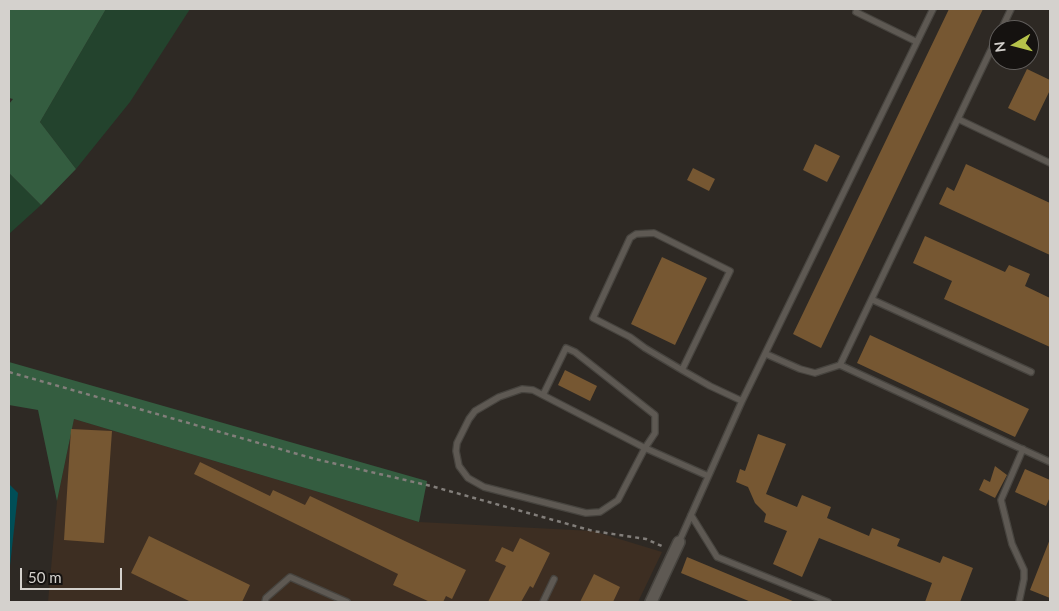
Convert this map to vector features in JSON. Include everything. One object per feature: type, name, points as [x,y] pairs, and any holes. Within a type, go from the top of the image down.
[{"type":"street","points":[[651,602],[677,546]]},
{"type":"lane","points":[[677,546],[742,401],[933,9]]},
{"type":"lane","points":[[856,12],[917,42]]},
{"type":"lane","points":[[840,365],[873,300],[989,55]]},
{"type":"lane","points":[[958,119],[1050,164]]},
{"type":"lane","points":[[682,370],[730,271],[654,233],[636,234],[630,238],[593,318],[630,337],[682,370],[710,386],[742,401]]},
{"type":"lane","points":[[873,300],[1031,372]]},
{"type":"lane","points":[[543,395],[566,348],[575,352],[655,415],[655,433],[645,448],[624,493],[612,505],[600,512],[586,513],[502,492],[476,484],[468,478],[459,466],[457,443],[475,411],[499,396],[522,390],[533,390],[645,448],[708,476]]},
{"type":"lane","points":[[766,354],[800,369],[815,373],[840,365],[1050,462]]},
{"type":"lane","points":[[1019,602],[1024,570],[1010,537],[1001,500],[1023,449]]},
{"type":"lane","points":[[691,514],[717,557],[828,602]]},
{"type":"lane","points":[[264,602],[290,577],[347,602]]},
{"type":"lane","points":[[542,602],[554,579]]},
{"type":"path","points":[[9,372],[315,459],[431,486],[593,531],[677,546]]},
{"type":"shaded area","points":[[74,419],[419,522],[593,531],[662,552],[638,602],[48,602],[57,501]]},
{"type":"green space","points":[[9,9],[106,9],[40,122],[76,169],[41,205],[9,173],[9,104],[13,99],[9,98]]},
{"type":"green space","points":[[106,9],[190,9],[130,102],[76,169],[40,122]]},
{"type":"green space","points":[[9,173],[41,205],[9,234]]},
{"type":"green space","points":[[9,362],[427,481],[419,522],[74,419],[57,501],[38,410],[9,405]]},
{"type":"water","points":[[9,484],[18,493],[9,575]]},
{"type":"building","points":[[949,9],[983,9],[821,348],[793,334]]},
{"type":"building","points":[[1027,70],[1050,80],[1050,90],[1035,121],[1008,108]]},
{"type":"building","points":[[815,144],[840,156],[827,182],[803,170]]},
{"type":"building","points":[[966,164],[1050,203],[1050,255],[939,204],[947,187],[954,191]]},
{"type":"building","points":[[693,168],[715,179],[709,191],[687,180]]},
{"type":"building","points":[[925,236],[1005,272],[1009,265],[1030,274],[1025,286],[1050,298],[1050,347],[944,299],[952,281],[913,263]]},
{"type":"building","points":[[662,257],[707,278],[675,345],[631,324]]},
{"type":"building","points":[[870,335],[1029,409],[1015,437],[857,363]]},
{"type":"building","points":[[565,370],[597,386],[590,401],[558,385]]},
{"type":"building","points":[[71,429],[112,431],[104,543],[64,540]]},
{"type":"building","points":[[758,434],[786,444],[766,494],[797,507],[802,495],[831,507],[827,518],[869,536],[872,528],[900,539],[897,546],[940,563],[943,556],[973,568],[960,602],[925,602],[932,583],[819,538],[802,577],[773,564],[787,531],[764,522],[766,514],[755,503],[748,487],[736,482],[740,469],[745,471]]},
{"type":"building","points":[[200,462],[270,496],[273,490],[305,505],[310,496],[466,570],[452,599],[446,596],[443,602],[430,602],[393,585],[398,574],[194,474]]},
{"type":"building","points":[[995,466],[1007,475],[995,498],[979,490],[984,479],[990,482]]},
{"type":"building","points":[[1025,469],[1050,480],[1050,497],[1046,506],[1015,492]]},
{"type":"building","points":[[149,536],[250,585],[242,602],[191,602],[131,573]]},
{"type":"building","points":[[520,538],[550,553],[533,588],[530,586],[521,602],[488,602],[506,566],[495,561],[502,547],[513,552]]},
{"type":"building","points":[[1050,539],[1050,598],[1030,590]]},
{"type":"building","points":[[687,557],[795,602],[751,602],[681,573]]},
{"type":"building","points":[[594,574],[620,587],[613,602],[580,602]]}]
